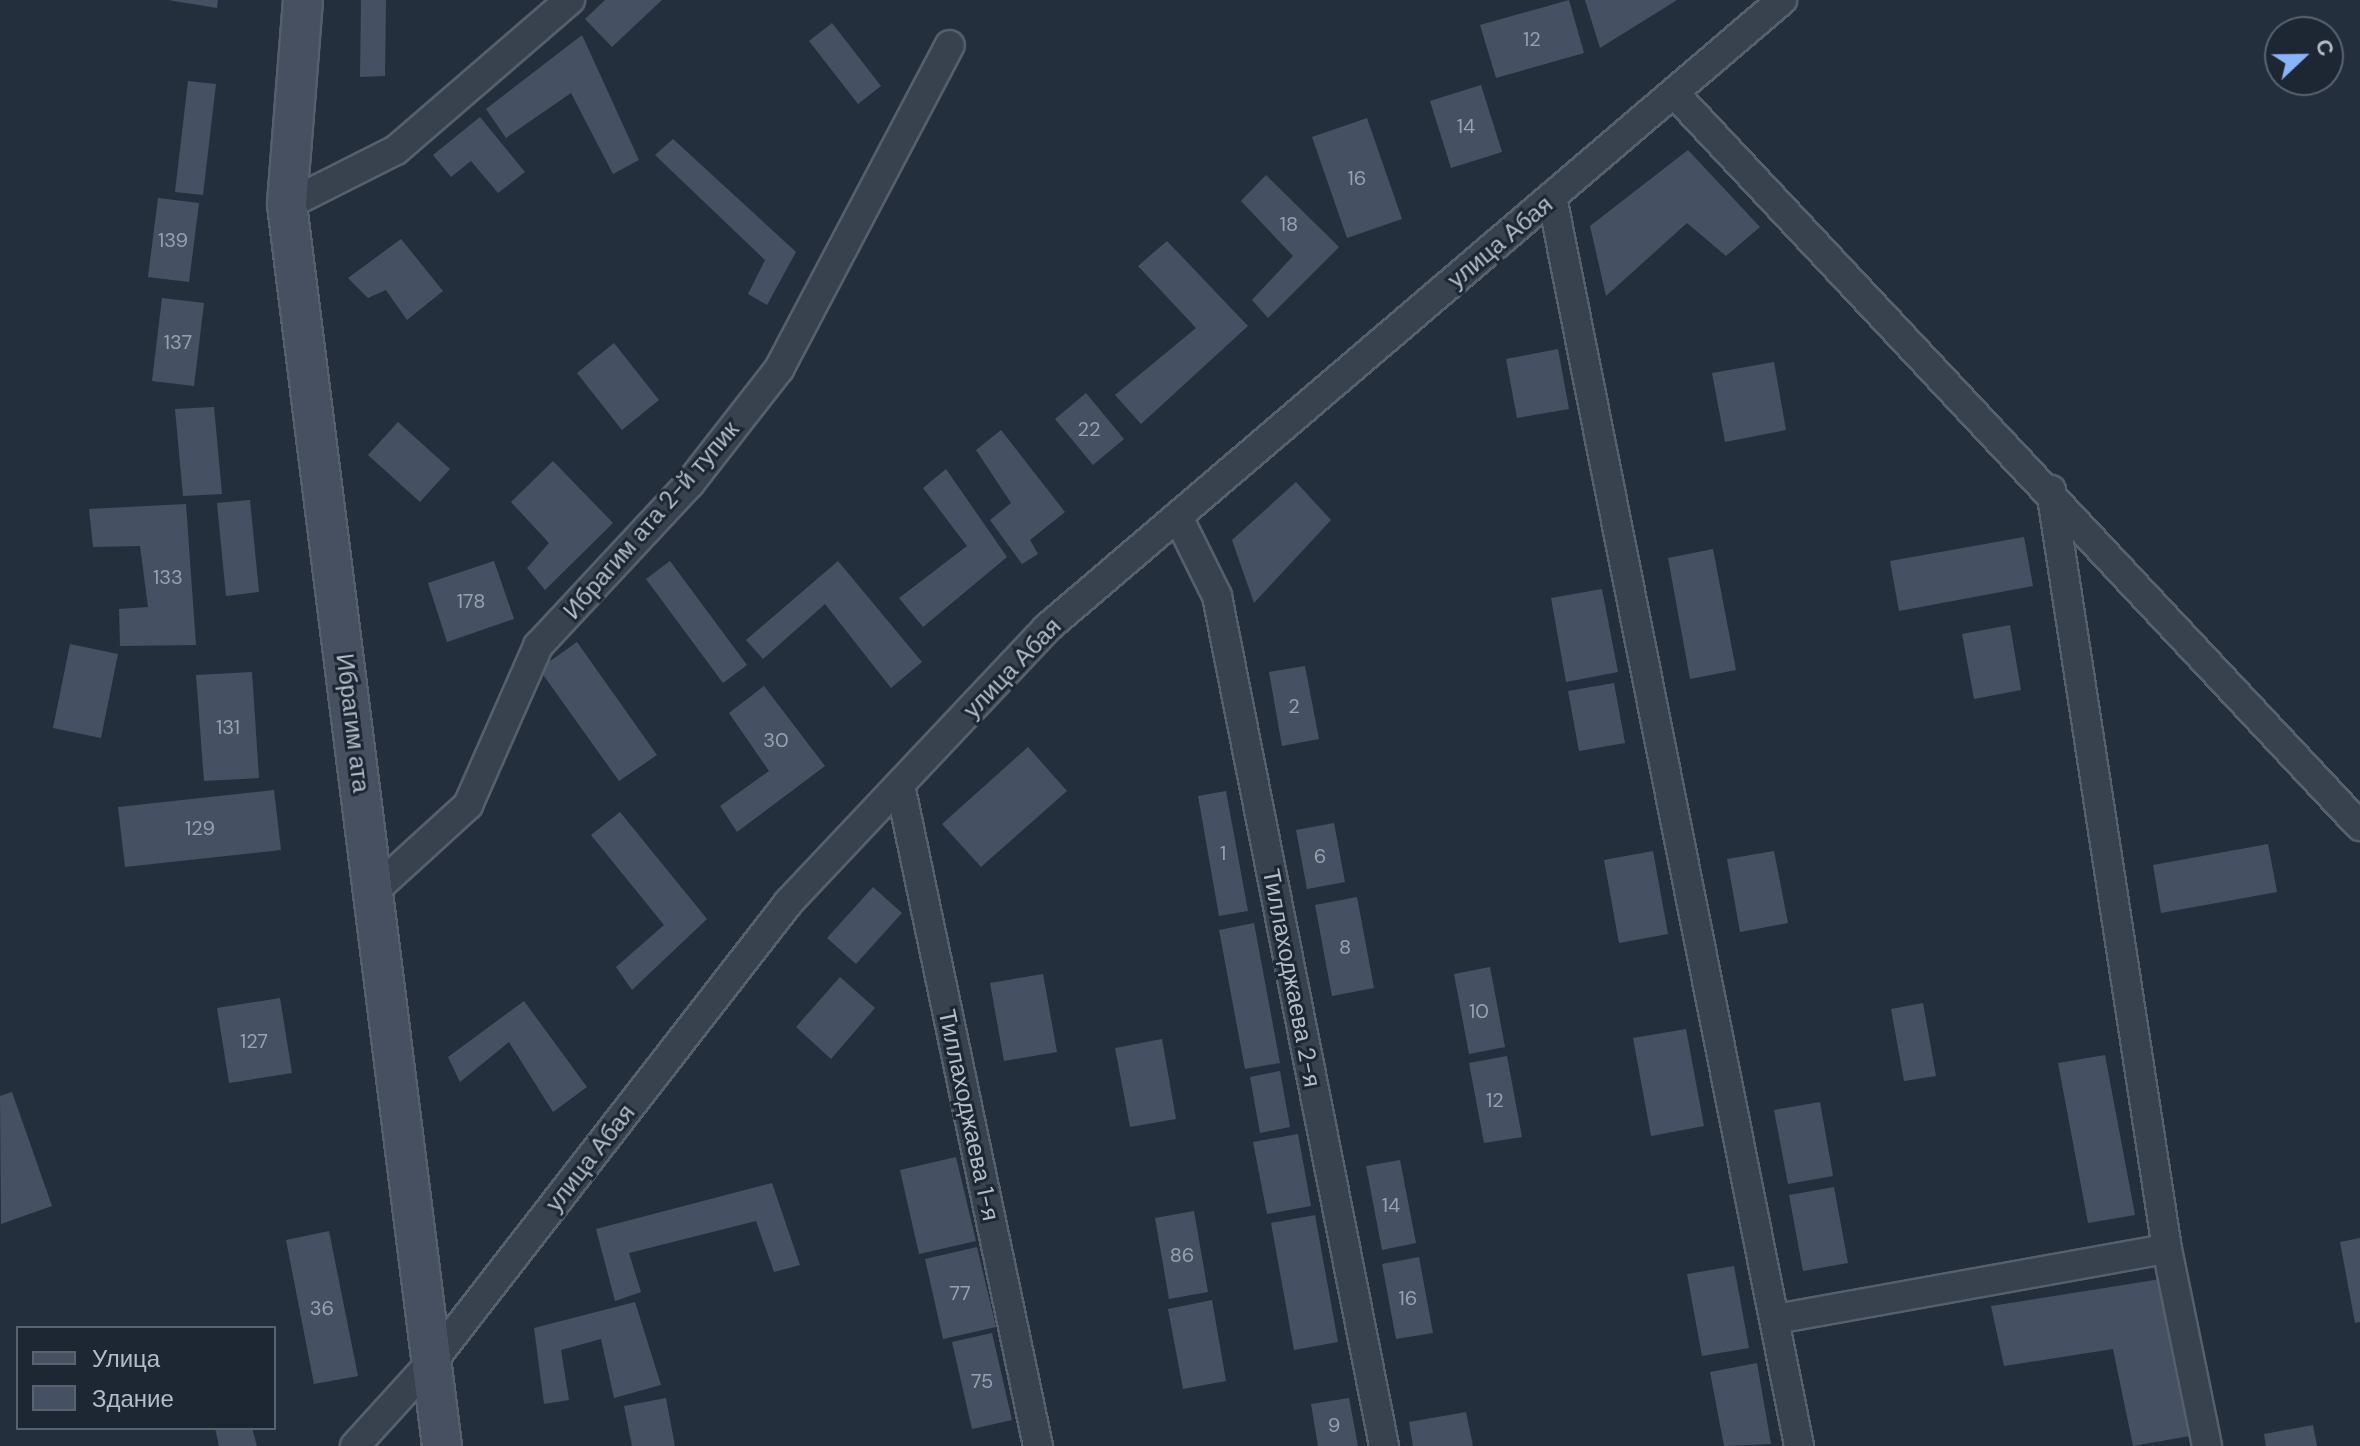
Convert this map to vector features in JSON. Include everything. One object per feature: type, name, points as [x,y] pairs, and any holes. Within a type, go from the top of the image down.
[{"type":"street","name":"Ибрагим ата","points":[[303,0],[287,205],[435,1358],[442,1446]]},
{"type":"street","points":[[287,205],[396,150],[570,0]]},
{"type":"street","name":"улица Абая","points":[[355,1446],[435,1358],[789,902],[1047,628],[1782,0]]},
{"type":"street","name":"Ибрагим ата 2-й тупик","points":[[375,890],[468,805],[538,646],[690,483],[779,369],[950,45]]},
{"type":"street","points":[[1674,93],[2051,490],[2360,826]]},
{"type":"street","points":[[1552,197],[1799,1446]]},
{"type":"street","points":[[2051,490],[2167,1249],[2207,1446]]},
{"type":"street","name":"Тиллаходжаева 2-я","points":[[1178,517],[1217,596],[1384,1446]]},
{"type":"street","name":"Тиллаходжаева 1-я","points":[[900,785],[1038,1446]]},
{"type":"street","points":[[1776,1319],[2167,1249]]},
{"type":"building","points":[[168,0],[218,0],[217,8]]},
{"type":"building","points":[[361,0],[386,0],[385,76],[360,77]]},
{"type":"building","points":[[605,0],[662,0],[612,47],[585,19]]},
{"type":"building","points":[[1569,0],[1584,53],[1496,78],[1480,25]]},
{"type":"building","points":[[1585,0],[1677,0],[1600,48]]},
{"type":"building","points":[[832,23],[881,86],[858,104],[809,41]]},
{"type":"building","points":[[582,35],[639,160],[613,174],[571,93],[506,138],[486,109]]},
{"type":"building","points":[[188,81],[216,84],[203,195],[175,192]]},
{"type":"building","points":[[1481,85],[1502,152],[1451,168],[1430,101]]},
{"type":"building","points":[[480,117],[525,172],[498,193],[471,161],[451,177],[433,155]]},
{"type":"building","points":[[1367,118],[1402,219],[1347,238],[1312,137]]},
{"type":"building","points":[[673,139],[796,252],[767,305],[748,294],[765,260],[655,155]]},
{"type":"building","points":[[1688,150],[1760,227],[1726,256],[1687,223],[1606,296],[1590,226]]},
{"type":"building","points":[[1266,175],[1339,247],[1268,318],[1252,300],[1293,256],[1241,201]]},
{"type":"building","points":[[158,198],[199,203],[189,282],[148,277]]},
{"type":"building","points":[[401,239],[443,291],[407,320],[386,290],[368,298],[348,278]]},
{"type":"building","points":[[1167,241],[1248,326],[1141,424],[1115,395],[1196,328],[1138,266]]},
{"type":"building","points":[[162,298],[204,303],[194,386],[152,381]]},
{"type":"building","points":[[614,343],[659,400],[622,430],[577,373]]},
{"type":"building","points":[[1558,349],[1569,409],[1517,418],[1506,359]]},
{"type":"building","points":[[1774,362],[1786,430],[1725,442],[1712,373]]},
{"type":"building","points":[[1086,393],[1124,439],[1093,465],[1055,419]]},
{"type":"building","points":[[214,407],[222,494],[183,496],[175,409]]},
{"type":"building","points":[[398,422],[450,469],[420,502],[368,455]]},
{"type":"building","points":[[1001,430],[1065,512],[1030,540],[1038,554],[1022,564],[990,520],[1011,503],[976,450]]},
{"type":"building","points":[[553,461],[613,523],[545,590],[527,568],[549,543],[511,502]]},
{"type":"building","points":[[946,469],[1007,557],[923,627],[899,598],[967,546],[923,488]]},
{"type":"building","points":[[1296,482],[1331,520],[1254,603],[1232,540]]},
{"type":"building","points":[[250,500],[259,592],[226,596],[217,503]]},
{"type":"building","points":[[186,504],[196,645],[120,646],[119,609],[148,607],[140,546],[93,547],[89,509]]},
{"type":"building","points":[[2024,537],[2033,586],[1899,611],[1890,561]]},
{"type":"building","points":[[1713,549],[1736,670],[1690,679],[1668,558]]},
{"type":"building","points":[[494,561],[514,619],[447,642],[428,583]]},
{"type":"building","points":[[670,561],[747,665],[723,683],[646,579]]},
{"type":"building","points":[[838,561],[922,662],[891,688],[825,604],[763,659],[746,640]]},
{"type":"building","points":[[1602,589],[1618,672],[1566,682],[1551,598]]},
{"type":"building","points":[[2010,625],[2021,690],[1974,699],[1962,634]]},
{"type":"building","points":[[577,642],[657,755],[619,781],[539,669]]},
{"type":"building","points":[[70,644],[118,654],[101,738],[53,728]]},
{"type":"building","points":[[1305,666],[1319,739],[1282,746],[1269,672]]},
{"type":"building","points":[[252,672],[259,778],[204,781],[196,675]]},
{"type":"building","points":[[1614,683],[1625,743],[1579,751],[1568,691]]},
{"type":"building","points":[[764,686],[825,766],[737,832],[720,806],[769,771],[729,713]]},
{"type":"building","points":[[1028,747],[1067,791],[981,867],[942,824]]},
{"type":"building","points":[[274,790],[281,850],[125,867],[118,807]]},
{"type":"building","points":[[1226,791],[1248,911],[1219,916],[1198,796]]},
{"type":"building","points":[[620,812],[707,919],[632,990],[616,967],[664,925],[591,835]]},
{"type":"building","points":[[1334,823],[1345,882],[1307,889],[1296,830]]},
{"type":"building","points":[[2268,844],[2277,892],[2161,913],[2153,865]]},
{"type":"building","points":[[1653,851],[1668,934],[1619,943],[1604,860]]},
{"type":"building","points":[[1774,851],[1788,923],[1740,932],[1727,859]]},
{"type":"building","points":[[873,887],[902,913],[856,964],[827,938]]},
{"type":"building","points":[[1357,897],[1374,988],[1332,996],[1315,905]]},
{"type":"building","points":[[1254,923],[1280,1063],[1245,1069],[1219,930]]},
{"type":"building","points":[[1490,967],[1505,1047],[1469,1054],[1454,974]]},
{"type":"building","points":[[1043,974],[1057,1052],[1004,1061],[990,983]]},
{"type":"building","points":[[840,977],[875,1008],[831,1059],[796,1027]]},
{"type":"building","points":[[280,998],[292,1073],[229,1083],[217,1008]]},
{"type":"building","points":[[524,1001],[587,1087],[553,1112],[509,1042],[460,1082],[448,1057]]},
{"type":"building","points":[[1923,1003],[1936,1076],[1904,1081],[1891,1009]]},
{"type":"building","points":[[1686,1029],[1704,1126],[1651,1136],[1633,1038]]},
{"type":"building","points":[[1162,1039],[1176,1119],[1130,1127],[1115,1048]]},
{"type":"building","points":[[2105,1055],[2135,1215],[2088,1223],[2058,1063]]},
{"type":"building","points":[[1507,1056],[1522,1137],[1484,1143],[1469,1063]]},
{"type":"building","points":[[1280,1071],[1290,1127],[1260,1133],[1250,1077]]},
{"type":"building","points":[[12,1092],[52,1206],[1,1224],[0,1096]]},
{"type":"building","points":[[1820,1102],[1833,1176],[1788,1184],[1774,1110]]},
{"type":"building","points":[[1298,1134],[1311,1206],[1267,1214],[1253,1142]]},
{"type":"building","points":[[956,1157],[976,1241],[919,1254],[900,1170]]},
{"type":"building","points":[[1400,1160],[1416,1243],[1382,1250],[1366,1166]]},
{"type":"building","points":[[772,1183],[800,1265],[774,1272],[756,1221],[629,1253],[641,1292],[615,1301],[596,1229]]},
{"type":"building","points":[[1834,1187],[1848,1263],[1803,1271],[1789,1195]]},
{"type":"building","points":[[1194,1211],[1208,1292],[1169,1299],[1155,1218]]},
{"type":"building","points":[[1315,1215],[1338,1342],[1294,1350],[1271,1223]]},
{"type":"building","points":[[329,1231],[358,1376],[314,1384],[286,1240]]},
{"type":"building","points":[[2360,1238],[2360,1322],[2355,1323],[2340,1242]]},
{"type":"building","points":[[977,1247],[996,1327],[943,1339],[925,1259]]},
{"type":"building","points":[[1419,1257],[1433,1333],[1396,1339],[1382,1264]]},
{"type":"building","points":[[1734,1266],[1749,1348],[1702,1356],[1687,1274]]},
{"type":"building","points":[[2161,1279],[2190,1436],[2133,1446],[2113,1349],[2004,1366],[1991,1306]]},
{"type":"building","points":[[1212,1300],[1226,1381],[1183,1389],[1168,1309]]},
{"type":"building","points":[[635,1302],[661,1385],[614,1398],[601,1339],[561,1350],[569,1400],[544,1404],[534,1328]]},
{"type":"building","points":[[992,1333],[1012,1420],[972,1429],[952,1342]]},
{"type":"building","points":[[1757,1363],[1771,1444],[1724,1446],[1710,1372]]},
{"type":"building","points":[[666,1398],[675,1446],[632,1446],[624,1406]]},
{"type":"building","points":[[1349,1398],[1358,1446],[1318,1446],[1311,1404]]},
{"type":"building","points":[[1466,1412],[1473,1446],[1413,1446],[1409,1422]]},
{"type":"building","points":[[2313,1425],[2317,1446],[2266,1446],[2264,1434]]},
{"type":"building","points":[[215,1430],[253,1430],[257,1446],[219,1446]]}]
